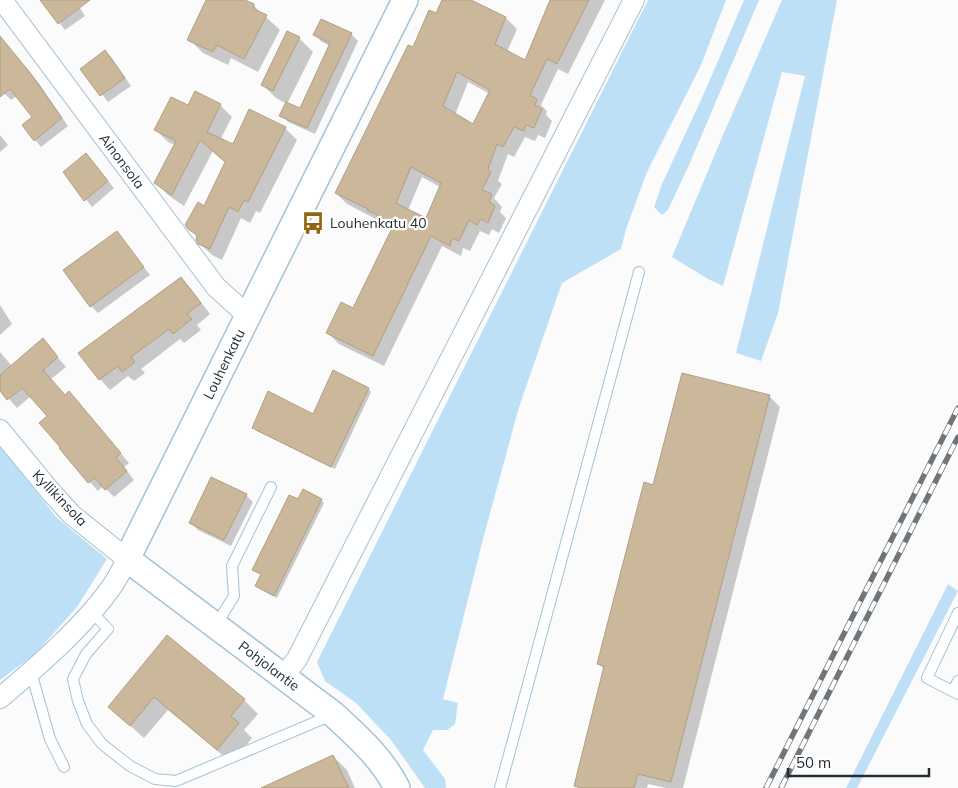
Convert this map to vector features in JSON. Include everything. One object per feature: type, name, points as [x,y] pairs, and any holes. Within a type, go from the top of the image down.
[{"type":"street","name":"Louhenkatu","points":[[0,698],[31,672],[92,612],[112,588],[406,0]]},
{"type":"street","points":[[283,677],[297,659],[634,0]]},
{"type":"street","name":"Ainonsola","points":[[4,11],[216,288],[248,316]]},
{"type":"street","name":"Kyllikinsola","points":[[0,430],[51,492],[72,514],[127,559]]},
{"type":"street","name":"Pohjolantie","points":[[127,559],[333,714],[364,742],[390,772],[397,788]]},
{"type":"lane","points":[[500,788],[639,272]]},
{"type":"lane","points":[[215,626],[234,596],[232,566],[271,487]]},
{"type":"lane","points":[[92,612],[108,629],[86,654],[74,679],[78,701],[87,724],[102,744],[130,766],[155,779],[176,781],[333,714]]},
{"type":"lane","points":[[958,613],[927,678],[955,692],[958,681]]},
{"type":"lane","points":[[31,672],[50,739],[64,767]]},
{"type":"shaded area","points":[[648,0],[726,0],[701,65],[647,172],[626,229],[621,249],[562,283],[519,407],[483,539],[443,699],[458,703],[455,724],[447,730],[433,730],[423,750],[445,779],[446,788],[425,788],[391,740],[356,703],[325,681],[317,662]]},
{"type":"shaded area","points":[[744,0],[759,0],[689,165],[668,210],[662,215],[654,207],[662,184],[706,89]]},
{"type":"shaded area","points":[[782,0],[837,0],[778,313],[761,361],[736,353],[805,76],[782,72],[723,286],[672,257]]},
{"type":"shaded area","points":[[0,446],[57,518],[107,559],[77,607],[35,654],[0,680]]},
{"type":"shaded area","points":[[948,584],[958,591],[857,788],[846,788]]},
{"type":"building","points":[[40,0],[90,0],[58,24]]},
{"type":"building","points":[[206,0],[245,0],[254,4],[254,9],[267,15],[244,59],[217,45],[213,52],[187,40]]},
{"type":"building","points":[[442,0],[471,0],[506,17],[495,44],[525,60],[550,0],[589,0],[557,64],[547,59],[530,95],[537,99],[535,105],[542,109],[534,128],[526,125],[524,131],[514,127],[503,147],[497,144],[488,169],[491,172],[482,190],[492,194],[489,202],[495,206],[488,223],[481,219],[477,225],[469,220],[459,241],[452,238],[450,246],[431,236],[373,356],[326,333],[341,302],[353,308],[394,224],[335,193],[408,45],[413,47],[429,10],[436,13]],"holes":[[[457,72],[490,90],[473,124],[443,106]],[[411,167],[441,183],[426,218],[396,203]]]},
{"type":"building","points":[[321,19],[352,33],[307,128],[279,116],[286,102],[300,108],[330,43],[313,35]]},
{"type":"building","points":[[287,31],[300,37],[273,91],[261,85]]},
{"type":"building","points":[[0,36],[31,74],[62,118],[34,141],[22,125],[32,117],[10,89],[0,97]]},
{"type":"building","points":[[105,50],[125,78],[100,96],[80,69]]},
{"type":"building","points":[[195,91],[221,104],[207,132],[233,144],[249,109],[286,127],[248,202],[244,200],[238,212],[229,207],[210,249],[198,244],[196,240],[197,235],[185,225],[198,202],[204,206],[225,162],[200,140],[172,195],[154,183],[176,141],[154,130],[171,97],[188,105]]},
{"type":"building","points":[[86,153],[108,181],[84,201],[63,172]]},
{"type":"building","points":[[117,231],[144,267],[90,307],[63,270]]},
{"type":"building","points":[[181,277],[201,303],[187,314],[192,319],[173,334],[169,329],[131,357],[135,362],[122,372],[118,366],[99,380],[78,353]]},
{"type":"building","points":[[43,338],[58,357],[43,370],[65,395],[69,391],[121,453],[116,458],[127,471],[105,490],[95,478],[88,483],[59,448],[39,423],[47,416],[22,388],[7,400],[0,391],[0,375]]},
{"type":"building","points":[[333,370],[369,388],[331,467],[252,428],[268,391],[313,414]]},
{"type":"building","points":[[682,373],[770,395],[671,782],[638,774],[634,788],[582,788],[574,786],[604,666],[597,664],[644,482],[653,485]]},
{"type":"building","points":[[211,477],[247,494],[224,540],[189,523]]},
{"type":"building","points":[[303,489],[322,499],[274,596],[255,586],[261,574],[252,570],[289,495],[298,499]]},
{"type":"building","points":[[167,635],[245,699],[231,716],[239,723],[217,750],[154,697],[130,726],[108,707]]},
{"type":"building","points":[[333,755],[349,788],[261,788]]},
{"type":"railway","points":[[766,788],[958,408]]},
{"type":"railway","points":[[781,788],[958,437]]},
{"type":"place","name":"Louhenkatu 40","points":[[313,223]]}]
